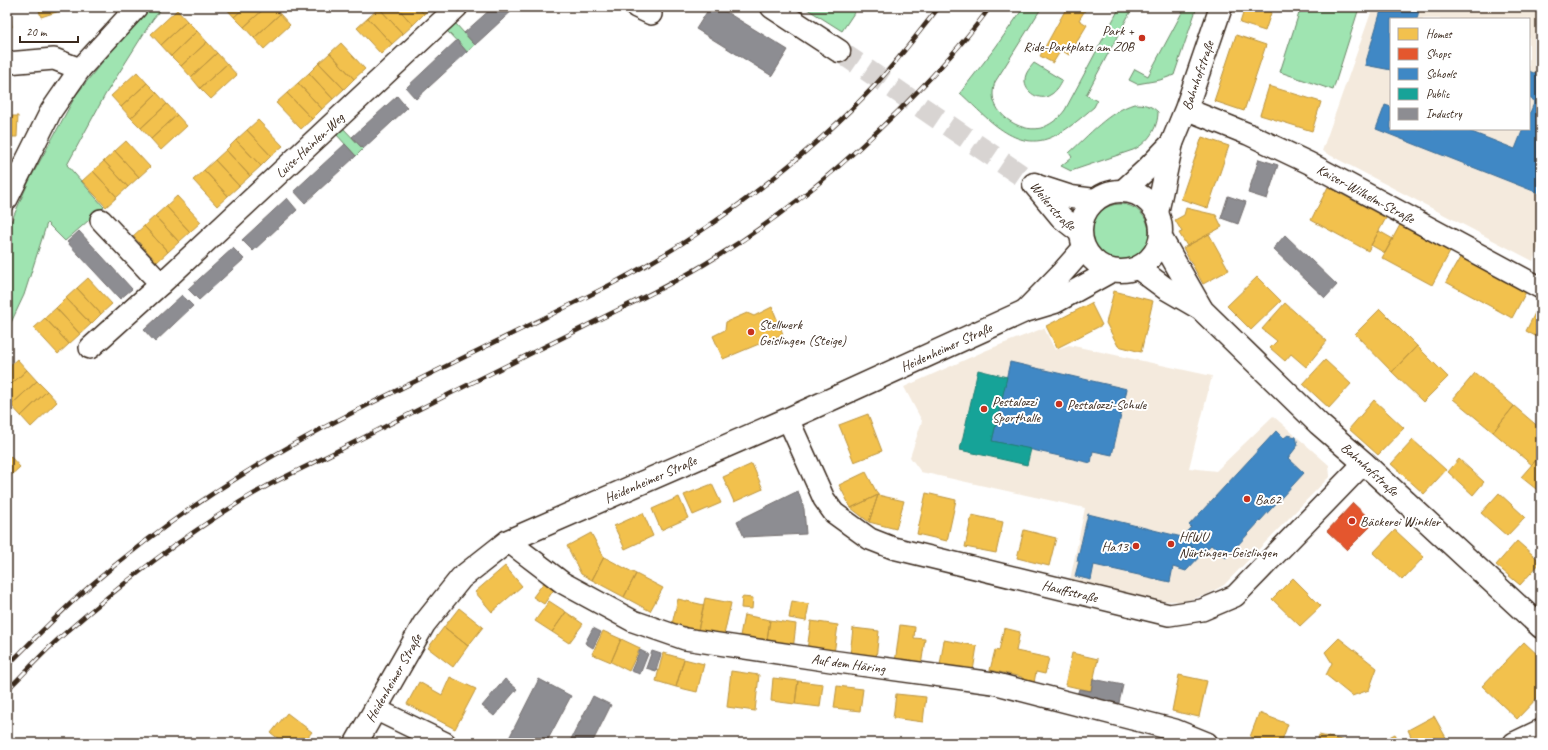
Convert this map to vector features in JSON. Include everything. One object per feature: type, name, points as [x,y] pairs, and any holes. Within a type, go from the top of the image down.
[{"type":"street","points":[[7,199],[51,111],[80,69],[137,7]]},
{"type":"street","name":"Luise-Hainlen-Weg","points":[[90,348],[161,284],[457,7]]},
{"type":"street","points":[[772,7],[839,51]]},
{"type":"street","name":"Bahnhofstraße","points":[[1157,213],[1172,143],[1186,109],[1221,7]]},
{"type":"street","points":[[7,63],[54,60],[80,69]]},
{"type":"street","name":"Kaiser-Wilhelm-Straße","points":[[1186,109],[1248,134],[1309,163],[1541,288]]},
{"type":"street","name":"Bahnhofstraße","points":[[1123,191],[1143,174],[1172,143]]},
{"type":"street","name":"Weilerstraße","points":[[1082,240],[1035,185],[1071,197],[1095,200]]},
{"type":"street","points":[[1123,191],[1133,193],[1151,204],[1160,221],[1161,238],[1153,256],[1147,263],[1138,268],[1125,272],[1111,271],[1100,266],[1090,258],[1082,240],[1084,215],[1095,200],[1103,195],[1123,191]]},
{"type":"street","points":[[101,220],[161,284]]},
{"type":"street","name":"Bahnhofstraße","points":[[1161,238],[1201,309]]},
{"type":"street","name":"Heidenheimer Straße","points":[[1025,311],[1061,274],[1082,240]]},
{"type":"street","name":"Bahnhofstraße","points":[[1138,268],[1165,288],[1201,309],[1319,424],[1364,463],[1541,627]]},
{"type":"street","name":"Heidenheimer Straße","points":[[356,743],[428,618],[461,578],[508,541],[788,419],[1025,311],[1055,302],[1111,271]]},
{"type":"street","name":"Hauffstraße","points":[[788,419],[824,499],[834,513],[870,539],[892,548],[1169,615],[1202,610],[1235,596],[1364,463]]},
{"type":"street","name":"Auf dem Häring","points":[[508,541],[563,583],[633,621],[685,638],[823,660],[993,683],[1175,730],[1207,743]]},
{"type":"street","points":[[375,709],[445,743]]},
{"type":"street","points":[[1514,743],[1541,730]]},
{"type":"shaded area","points":[[1373,7],[1541,7],[1541,242],[1533,261],[1322,151]]},
{"type":"shaded area","points":[[1044,328],[1055,350],[1069,345],[1212,376],[1189,468],[1216,471],[1273,416],[1329,465],[1330,476],[1224,585],[1206,595],[1184,601],[1160,601],[1070,580],[1085,508],[921,472],[910,457],[922,421],[904,387],[987,350]]},
{"type":"green space","points":[[151,7],[163,7],[153,19],[105,95],[67,165],[104,207],[65,241],[47,223],[24,295],[7,331],[7,231],[29,181],[76,95],[129,28]]},
{"type":"green space","points":[[804,7],[858,7],[842,31]]},
{"type":"green space","points":[[1024,7],[1042,7],[995,82],[993,94],[994,102],[998,110],[1011,122],[1019,126],[1036,129],[1050,124],[1063,113],[1120,7],[1133,7],[1086,95],[1097,101],[1094,107],[1065,130],[1040,141],[1027,141],[1014,137],[1002,130],[991,122],[960,93],[995,48]]},
{"type":"green space","points":[[1185,7],[1197,7],[1174,75],[1160,80],[1137,84],[1129,80],[1135,69],[1148,76]]},
{"type":"green space","points":[[1301,7],[1359,8],[1333,90],[1280,72]]},
{"type":"green space","points":[[455,23],[475,45],[467,52],[447,31]]},
{"type":"green space","points":[[1034,63],[1062,80],[1056,91],[1046,97],[1033,95],[1025,84],[1026,75]]},
{"type":"green space","points":[[1134,104],[1147,105],[1158,112],[1156,124],[1148,139],[1133,150],[1071,171],[1061,166],[1072,157],[1069,153],[1107,118]]},
{"type":"green space","points":[[343,128],[363,149],[356,156],[336,134]]},
{"type":"green space","points":[[1120,204],[1136,209],[1144,217],[1149,233],[1144,249],[1136,257],[1120,262],[1104,257],[1096,249],[1091,233],[1096,217],[1104,209]]},
{"type":"building: Homes","points":[[7,7],[9,7],[12,27],[7,28]]},
{"type":"building: Homes","points":[[38,7],[72,7],[41,17]]},
{"type":"building: Homes","points":[[225,7],[245,7],[234,17]]},
{"type":"building: Homes","points":[[245,7],[266,7],[244,27],[234,17]]},
{"type":"building: Homes","points":[[266,7],[274,7],[280,14],[254,38],[244,27]]},
{"type":"building: Homes","points":[[397,7],[413,25],[403,34],[379,8]]},
{"type":"building: Homes","points":[[397,7],[417,7],[424,14],[413,25]]},
{"type":"building: Homes","points":[[417,7],[432,7],[424,14]]},
{"type":"building: Homes","points":[[1067,7],[1087,7],[1079,20],[1087,25],[1069,55],[1061,50],[1053,63],[1040,56]]},
{"type":"building: Homes","points":[[1245,7],[1273,7],[1265,31],[1240,23]]},
{"type":"building: Homes","points":[[379,8],[403,34],[392,44],[368,18]]},
{"type":"building: Homes","points":[[177,10],[187,21],[161,45],[151,34]]},
{"type":"building: Homes","points":[[280,14],[290,25],[264,49],[254,38]]},
{"type":"building: Homes","points":[[368,18],[392,44],[381,54],[357,28]]},
{"type":"building: Homes","points":[[187,21],[197,31],[171,56],[161,45]]},
{"type":"building: Homes","points":[[197,31],[207,42],[181,66],[171,56]]},
{"type":"building: Homes","points":[[1236,35],[1266,45],[1244,111],[1214,101]]},
{"type":"building: Homes","points":[[207,42],[217,53],[191,77],[181,66]]},
{"type":"building: Homes","points":[[341,43],[365,69],[354,79],[330,53]]},
{"type":"building: Homes","points":[[217,53],[227,64],[200,88],[191,77]]},
{"type":"building: Homes","points":[[330,53],[354,79],[344,89],[319,63]]},
{"type":"building: Homes","points":[[319,63],[344,89],[333,99],[309,73]]},
{"type":"building: Homes","points":[[227,64],[237,75],[211,99],[200,88]]},
{"type":"building: Homes","points":[[137,72],[147,83],[121,107],[111,96]]},
{"type":"building: Homes","points":[[309,73],[333,99],[322,109],[298,83]]},
{"type":"building: Homes","points":[[147,83],[157,93],[131,118],[121,107]]},
{"type":"building: Homes","points":[[298,83],[322,109],[312,119],[287,93]]},
{"type":"building: Homes","points":[[1269,86],[1321,102],[1312,131],[1260,115]]},
{"type":"building: Homes","points":[[157,93],[167,104],[141,128],[131,118]]},
{"type":"building: Homes","points":[[287,93],[312,119],[301,129],[276,103]]},
{"type":"building: Homes","points":[[167,104],[177,115],[151,139],[141,128]]},
{"type":"building: Homes","points":[[177,115],[187,126],[161,150],[151,139]]},
{"type":"building: Homes","points":[[7,116],[18,116],[17,137],[7,137]]},
{"type":"building: Homes","points":[[258,120],[283,146],[271,156],[247,130]]},
{"type":"building: Homes","points":[[247,130],[271,156],[261,166],[236,140]]},
{"type":"building: Homes","points":[[1202,137],[1229,146],[1208,208],[1181,199]]},
{"type":"building: Homes","points":[[236,140],[261,166],[250,176],[226,150]]},
{"type":"building: Homes","points":[[126,141],[150,167],[139,177],[115,151]]},
{"type":"building: Homes","points":[[226,150],[250,176],[239,186],[215,160]]},
{"type":"building: Homes","points":[[115,151],[139,177],[128,187],[104,161]]},
{"type":"building: Homes","points":[[215,160],[239,186],[228,196],[204,170]]},
{"type":"building: Homes","points":[[104,161],[128,187],[117,197],[93,171]]},
{"type":"building: Homes","points":[[204,170],[228,196],[217,206],[193,180]]},
{"type":"building: Homes","points":[[93,171],[117,197],[106,207],[82,181]]},
{"type":"building: Homes","points":[[1328,187],[1386,218],[1368,251],[1311,220]]},
{"type":"building: Homes","points":[[177,196],[201,222],[190,232],[166,206]]},
{"type":"building: Homes","points":[[166,206],[190,232],[179,242],[155,216]]},
{"type":"building: Homes","points":[[1186,208],[1216,215],[1222,227],[1187,246],[1179,233],[1182,232],[1175,220],[1184,215]]},
{"type":"building: Homes","points":[[155,216],[179,242],[168,252],[144,226]]},
{"type":"building: Homes","points":[[1400,225],[1450,252],[1432,285],[1382,258]]},
{"type":"building: Homes","points":[[144,226],[168,252],[157,262],[133,236]]},
{"type":"building: Homes","points":[[1379,231],[1393,239],[1385,253],[1371,245]]},
{"type":"building: Homes","points":[[1209,234],[1229,270],[1203,284],[1183,248]]},
{"type":"building: Homes","points":[[1461,256],[1526,292],[1512,318],[1446,282]]},
{"type":"building: Homes","points":[[1257,277],[1281,301],[1251,330],[1227,306]]},
{"type":"building: Homes","points":[[88,278],[112,304],[101,314],[77,288]]},
{"type":"building: Homes","points":[[77,288],[101,314],[91,324],[66,298]]},
{"type":"building: Homes","points":[[1114,291],[1153,301],[1141,352],[1118,346],[1106,323]]},
{"type":"building: Homes","points":[[66,298],[91,324],[80,334],[56,308]]},
{"type":"building: Homes","points":[[1541,301],[1541,339],[1526,331]]},
{"type":"building: Homes","points":[[1091,303],[1102,325],[1057,348],[1046,326]]},
{"type":"building: Homes","points":[[1285,303],[1327,341],[1306,367],[1291,354],[1285,361],[1270,348],[1277,341],[1262,329]]},
{"type":"building: Homes","name":"Stellwerk Geislingen (Steige)","points":[[772,307],[783,334],[723,359],[713,336],[725,330],[726,322],[747,313],[754,316]]},
{"type":"building: Homes","points":[[56,308],[80,334],[69,344],[45,318]]},
{"type":"building: Homes","points":[[1380,309],[1417,346],[1392,372],[1355,334]]},
{"type":"building: Homes","points":[[45,318],[69,344],[58,354],[34,328]]},
{"type":"building: Homes","points":[[1417,346],[1448,377],[1423,402],[1392,372]]},
{"type":"building: Homes","points":[[17,359],[27,370],[7,388],[7,368]]},
{"type":"building: Homes","points":[[1325,360],[1351,384],[1329,408],[1303,384]]},
{"type":"building: Homes","points":[[27,370],[37,381],[11,405],[7,401],[7,388]]},
{"type":"building: Homes","points":[[1475,373],[1514,406],[1493,432],[1453,399]]},
{"type":"building: Homes","points":[[37,381],[47,391],[21,416],[11,405]]},
{"type":"building: Homes","points":[[47,391],[57,402],[31,427],[21,416]]},
{"type":"building: Homes","points":[[1374,400],[1404,428],[1378,455],[1349,429]]},
{"type":"building: Homes","points":[[1514,406],[1541,429],[1541,454],[1532,465],[1493,432]]},
{"type":"building: Homes","points":[[868,414],[882,451],[854,462],[839,425]]},
{"type":"building: Homes","points":[[1413,440],[1446,470],[1424,494],[1391,464]]},
{"type":"building: Homes","points":[[1541,454],[1541,493],[1521,477]]},
{"type":"building: Homes","points":[[10,456],[20,467],[7,479],[7,459]]},
{"type":"building: Homes","points":[[1459,459],[1484,482],[1473,495],[1448,472]]},
{"type":"building: Homes","points":[[752,464],[763,489],[734,502],[723,477]]},
{"type":"building: Homes","points":[[866,472],[878,495],[851,508],[839,485]]},
{"type":"building: Homes","points":[[712,484],[721,503],[693,515],[684,495]]},
{"type":"building: Homes","points":[[926,493],[956,500],[947,541],[917,534]]},
{"type":"building: Homes","points":[[1499,493],[1525,517],[1507,536],[1481,513]]},
{"type":"building: Homes","points":[[878,495],[904,501],[896,529],[869,522]]},
{"type":"building: Homes","points":[[878,495],[869,522],[851,508]]},
{"type":"building: Homes","points":[[679,497],[688,518],[661,530],[652,509]]},
{"type":"building: Homes","points":[[643,513],[653,536],[625,549],[614,526]]},
{"type":"building: Homes","points":[[972,515],[1003,522],[996,553],[965,547]]},
{"type":"building: Homes","points":[[1024,530],[1056,538],[1049,566],[1017,558]]},
{"type":"building: Homes","points":[[1395,530],[1424,557],[1402,580],[1373,553]]},
{"type":"building: Homes","points":[[591,533],[604,557],[592,580],[581,574],[567,546]]},
{"type":"building: Homes","points":[[1517,541],[1541,562],[1520,585],[1496,565]]},
{"type":"building: Homes","points":[[604,557],[636,574],[624,597],[592,580]]},
{"type":"building: Homes","points":[[505,566],[522,586],[492,612],[475,592]]},
{"type":"building: Homes","points":[[636,574],[663,588],[650,611],[624,597]]},
{"type":"building: Homes","points":[[1293,578],[1321,606],[1300,626],[1272,599]]},
{"type":"building: Homes","points":[[545,581],[555,588],[544,604],[533,597]]},
{"type":"building: Homes","points":[[742,597],[753,598],[752,609],[741,608]]},
{"type":"building: Homes","points":[[705,598],[731,603],[724,635],[698,630]]},
{"type":"building: Homes","points":[[678,599],[704,605],[698,630],[672,624]]},
{"type":"building: Homes","points":[[549,601],[566,612],[552,632],[535,621]]},
{"type":"building: Homes","points":[[792,601],[809,604],[806,621],[789,618]]},
{"type":"building: Homes","points":[[459,608],[483,627],[468,646],[444,627]]},
{"type":"building: Homes","points":[[566,612],[583,624],[569,643],[552,632]]},
{"type":"building: Homes","points":[[744,615],[770,620],[766,646],[739,641]]},
{"type":"building: Homes","points":[[770,620],[796,624],[793,650],[766,646]]},
{"type":"building: Homes","points":[[811,621],[838,625],[834,654],[807,650]]},
{"type":"building: Homes","points":[[900,625],[915,627],[914,638],[925,639],[921,666],[895,663]]},
{"type":"building: Homes","points":[[444,627],[468,646],[453,667],[428,648]]},
{"type":"building: Homes","points":[[853,628],[879,631],[876,659],[850,655]]},
{"type":"building: Homes","points":[[1004,628],[1020,632],[1016,651],[1049,658],[1045,674],[1036,672],[1034,683],[1021,680],[1022,677],[990,670],[995,650],[999,651]]},
{"type":"building: Homes","points":[[603,631],[621,639],[611,662],[592,654]]},
{"type":"building: Homes","points":[[1339,638],[1377,668],[1369,690],[1352,696],[1326,675],[1332,663],[1325,652]]},
{"type":"building: Homes","points":[[621,639],[640,648],[629,671],[611,662]]},
{"type":"building: Homes","points":[[944,640],[977,646],[973,671],[940,665]]},
{"type":"building: Homes","points":[[1524,642],[1541,658],[1541,694],[1517,719],[1482,686]]},
{"type":"building: Homes","points":[[663,653],[684,659],[676,687],[656,681]]},
{"type":"building: Homes","points":[[1072,653],[1098,659],[1091,691],[1065,685]]},
{"type":"building: Homes","points":[[684,659],[704,664],[697,692],[676,687]]},
{"type":"building: Homes","points":[[731,671],[759,675],[755,711],[727,707]]},
{"type":"building: Homes","points":[[1179,675],[1207,681],[1199,717],[1172,711]]},
{"type":"building: Homes","points":[[450,677],[476,689],[455,729],[407,704],[419,682],[442,695]]},
{"type":"building: Homes","points":[[773,678],[798,681],[795,704],[771,701]]},
{"type":"building: Homes","points":[[798,681],[823,684],[820,707],[795,704]]},
{"type":"building: Homes","points":[[837,686],[863,689],[860,711],[834,708]]},
{"type":"building: Homes","points":[[896,694],[926,697],[923,722],[893,718]]},
{"type":"building: Homes","points":[[287,713],[312,732],[303,743],[284,743],[271,733]]},
{"type":"building: Homes","points":[[1259,713],[1288,724],[1281,743],[1265,743],[1250,737]]},
{"type":"building: Homes","points":[[1434,716],[1449,743],[1414,743],[1408,730]]},
{"type":"building: Homes","points":[[1395,734],[1400,743],[1378,743]]},
{"type":"building: Homes","points":[[1319,735],[1355,743],[1317,743]]},
{"type":"building: Shops","points":[[1353,503],[1374,523],[1347,550],[1327,531]]},
{"type":"building: Schools","points":[[1382,7],[1426,7],[1425,11],[1419,10],[1417,18],[1390,18],[1390,70],[1365,65]]},
{"type":"building: Schools","points":[[1530,71],[1541,76],[1541,155],[1538,163],[1541,164],[1541,194],[1376,129],[1385,105],[1390,107],[1390,130],[1467,130],[1515,149],[1523,130],[1530,130],[1530,113],[1535,101],[1530,98]]},
{"type":"building: Schools","points":[[1010,362],[1127,389],[1112,455],[1093,451],[1091,463],[992,441]]},
{"type":"building: Schools","name":"Ba62","points":[[1276,431],[1284,438],[1288,435],[1296,437],[1298,445],[1288,458],[1304,473],[1226,558],[1211,545],[1201,555],[1182,537],[1191,527],[1189,525]]},
{"type":"building: Schools","name":"Ha13","points":[[1088,514],[1182,537],[1201,555],[1186,571],[1173,567],[1170,582],[1094,565],[1091,580],[1075,576]]},
{"type":"building: Public","name":"Pestalozzi Sporthalle","points":[[978,370],[1007,377],[992,441],[1031,449],[1027,465],[960,450]]},
{"type":"building: Industry","points":[[493,7],[516,7],[475,45],[464,33]]},
{"type":"building: Industry","points":[[710,7],[718,7],[788,50],[772,76],[696,29]]},
{"type":"building: Industry","points":[[457,40],[467,52],[416,99],[406,88]]},
{"type":"building: Industry","points":[[397,96],[407,108],[363,149],[352,137]]},
{"type":"building: Industry","points":[[345,144],[356,156],[305,203],[294,191]]},
{"type":"building: Industry","points":[[1259,159],[1278,165],[1267,199],[1248,193]]},
{"type":"building: Industry","points":[[1228,196],[1246,202],[1238,224],[1221,218]]},
{"type":"building: Industry","points":[[287,198],[297,210],[253,251],[242,240]]},
{"type":"building: Industry","points":[[79,231],[132,289],[120,299],[67,242]]},
{"type":"building: Industry","points":[[1285,235],[1337,285],[1325,298],[1273,249]]},
{"type":"building: Industry","points":[[233,248],[244,259],[199,300],[188,289]]},
{"type":"building: Industry","points":[[182,295],[193,306],[155,342],[144,330]]},
{"type":"building: Industry","points":[[798,491],[804,509],[806,534],[744,537],[737,521]]},
{"type":"building: Industry","points":[[593,628],[601,632],[593,648],[585,643]]},
{"type":"building: Industry","points":[[640,650],[648,654],[640,674],[631,671]]},
{"type":"building: Industry","points":[[652,651],[661,654],[656,671],[646,668]]},
{"type":"building: Industry","points":[[505,679],[517,689],[494,716],[482,706]]},
{"type":"building: Industry","points":[[539,679],[571,696],[546,743],[507,742]]},
{"type":"building: Industry","points":[[1093,679],[1123,685],[1119,703],[1077,695],[1079,689],[1091,691]]},
{"type":"building: Industry","points":[[593,696],[611,705],[592,743],[569,743]]},
{"type":"tunnel","points":[[839,51],[1034,184]]},
{"type":"railway","points":[[7,666],[69,605],[120,561],[181,515],[245,473],[346,416],[618,281],[657,259],[720,218],[767,183],[835,125],[885,74],[939,7]]},
{"type":"railway","points":[[7,690],[42,655],[87,614],[162,554],[242,501],[278,480],[666,286],[713,259],[769,222],[847,159],[895,114],[947,60],[974,29],[990,7]]},
{"type":"place","name":"Park + Ride-Parkplatz am ZOB","points":[[1142,38]]},
{"type":"place","name":"Stellwerk Geislingen (Steige)","points":[[751,332]]},
{"type":"place","name":"Pestalozzi-Schule","points":[[1059,404]]},
{"type":"place","name":"Pestalozzi Sporthalle","points":[[984,409]]},
{"type":"place","name":"Ba62","points":[[1247,499]]},
{"type":"place","name":"Bäckerei Winkler","points":[[1352,521]]},
{"type":"place","name":"HfWU Nürtingen-Geislingen","points":[[1171,544]]},
{"type":"place","name":"Ha13","points":[[1136,546]]}]
